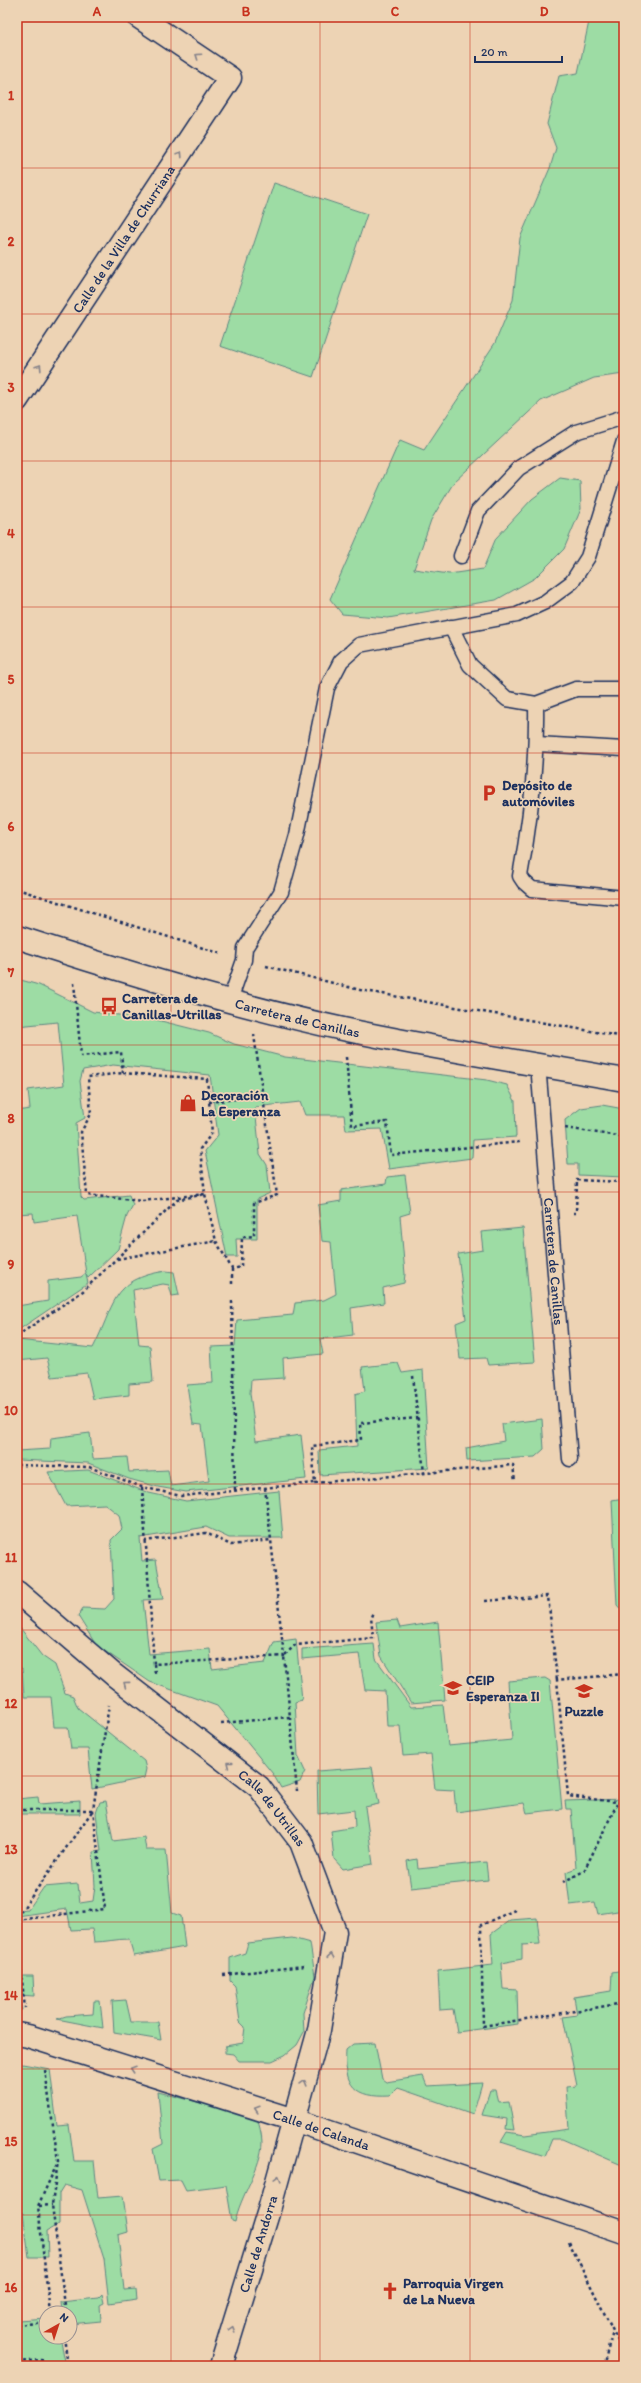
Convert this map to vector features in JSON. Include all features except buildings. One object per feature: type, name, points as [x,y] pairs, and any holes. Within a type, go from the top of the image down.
[{"type":"street","name":"Calle de la Villa de Churriana","points":[[17,400],[230,78],[139,17]]},
{"type":"street","name":"Carretera de Canillas","points":[[17,937],[250,1006],[343,1029],[624,1080]]},
{"type":"street","name":"Calle de Utrillas","points":[[17,1592],[114,1675],[259,1787],[301,1842],[335,1932],[319,2030],[294,2120]]},
{"type":"street","name":"Calle de Calanda","points":[[23,2035],[294,2120],[624,2233]]},
{"type":"street","name":"Calle de Andorra","points":[[221,2366],[269,2210],[294,2120]]},
{"type":"lane","points":[[461,556],[478,511],[519,468],[576,432],[624,417]]},
{"type":"lane","points":[[230,1000],[244,960],[245,948],[281,892],[297,835],[327,688],[341,661],[359,646],[517,615],[545,602],[572,582],[588,557],[624,441]]},
{"type":"lane","points":[[451,627],[470,665],[507,699],[536,704],[576,689],[624,689]]},
{"type":"lane","points":[[536,704],[537,744],[532,814],[520,876],[532,889],[624,898]]},
{"type":"lane","points":[[537,744],[624,749]]},
{"type":"lane","name":"Carretera de Canillas","points":[[538,1064],[570,1459]]},
{"type":"path","points":[[17,889],[209,951],[360,990],[624,1038]]},
{"type":"path","points":[[71,954],[81,1056],[121,1052],[123,1073]]},
{"type":"path","points":[[232,1269],[241,1267],[242,1237],[254,1236],[254,1203],[277,1195],[250,1006]]},
{"type":"path","points":[[343,1029],[352,1126],[387,1122],[391,1155],[519,1142],[543,1124],[624,1137]]},
{"type":"path","points":[[205,1194],[142,1201],[87,1194],[81,1132],[92,1114],[88,1077],[123,1073],[207,1079],[212,1133],[200,1149],[205,1194],[216,1241],[232,1269],[232,1286]]},
{"type":"path","points":[[209,1102],[262,1096]]},
{"type":"path","points":[[551,1215],[576,1213],[577,1180],[624,1182]]},
{"type":"path","points":[[17,1336],[83,1291],[177,1200],[205,1194]]},
{"type":"path","points":[[116,1259],[216,1241]]},
{"type":"path","points":[[232,1301],[235,1491]]},
{"type":"path","points":[[413,1376],[424,1473]]},
{"type":"path","points":[[315,1483],[312,1446],[361,1440],[360,1424],[418,1418]]},
{"type":"path","points":[[17,1465],[89,1467],[142,1487],[181,1496],[513,1465],[515,1482]]},
{"type":"path","points":[[142,1487],[154,1664],[284,1656],[295,1645],[373,1638],[371,1617],[373,1612]]},
{"type":"path","points":[[265,1488],[284,1656],[297,1795]]},
{"type":"path","points":[[145,1541],[206,1533],[231,1545],[271,1540]]},
{"type":"path","points":[[485,1601],[548,1596],[568,1796],[617,1804],[624,1803]]},
{"type":"path","points":[[557,1680],[624,1674]]},
{"type":"path","points":[[17,1919],[105,1909],[93,1810],[114,1675]]},
{"type":"path","points":[[180,1726],[290,1718]]},
{"type":"path","points":[[564,1882],[584,1871],[617,1804]]},
{"type":"path","points":[[17,1810],[93,1810]]},
{"type":"path","points":[[17,1919],[93,1810]]},
{"type":"path","points":[[515,1910],[481,1925],[483,2026],[624,2003]]},
{"type":"path","points":[[17,1935],[23,2035],[47,2074],[58,2161],[52,2205],[65,2305]]},
{"type":"path","points":[[223,1975],[330,1963]]},
{"type":"path","points":[[49,2305],[38,2206],[58,2161]]},
{"type":"path","points":[[38,2206],[52,2205]]},
{"type":"path","points":[[552,2208],[624,2352]]},
{"type":"path","points":[[17,2325],[38,2323]]},
{"type":"path","points":[[603,2366],[614,2331]]},
{"type":"path","points":[[65,2345],[68,2366]]},
{"type":"path","points":[[17,2362],[42,2360],[42,2366]]},
{"type":"green space","points":[[590,17],[624,17],[624,374],[594,378],[541,401],[454,482],[431,520],[414,569],[449,574],[483,569],[496,538],[532,499],[560,478],[580,481],[581,509],[564,549],[535,578],[496,600],[388,618],[342,614],[330,599],[400,440],[424,450],[495,343],[513,300],[520,238],[550,168],[556,148],[547,124],[559,76],[578,73]]},
{"type":"green space","points":[[274,183],[367,214],[313,377],[220,346]]},
{"type":"green space","points":[[17,979],[39,985],[93,1012],[153,1019],[209,1033],[234,1044],[285,1057],[487,1080],[507,1085],[515,1101],[516,1137],[473,1140],[472,1158],[389,1169],[382,1129],[346,1130],[344,1115],[305,1115],[300,1102],[255,1107],[260,1154],[267,1165],[270,1193],[257,1199],[257,1239],[236,1239],[237,1257],[227,1257],[205,1151],[218,1135],[210,1075],[113,1065],[83,1070],[80,1081],[85,1118],[76,1123],[81,1197],[84,1200],[129,1195],[133,1205],[127,1216],[118,1249],[88,1278],[86,1275],[88,1283],[17,1331],[17,1306],[48,1301],[48,1281],[81,1277],[86,1273],[77,1216],[34,1222],[33,1213],[17,1214],[17,1111],[30,1109],[28,1090],[64,1085],[58,1022],[17,1026]]},
{"type":"green space","points":[[602,1105],[624,1109],[624,1177],[578,1175],[578,1164],[568,1164],[565,1120],[581,1108]]},
{"type":"green space","points":[[405,1175],[410,1213],[400,1216],[405,1274],[404,1283],[383,1288],[384,1303],[351,1308],[353,1335],[320,1339],[323,1354],[283,1358],[284,1378],[251,1380],[250,1393],[256,1441],[301,1435],[306,1479],[186,1492],[158,1487],[129,1479],[88,1463],[17,1460],[17,1451],[50,1449],[51,1438],[90,1433],[93,1459],[127,1457],[129,1472],[168,1470],[171,1486],[209,1481],[202,1425],[193,1424],[187,1385],[213,1383],[211,1347],[235,1346],[237,1320],[293,1315],[295,1303],[324,1300],[336,1294],[331,1242],[322,1241],[318,1205],[341,1201],[341,1190],[386,1184],[387,1177]]},
{"type":"green space","points":[[523,1228],[535,1362],[488,1365],[486,1358],[460,1359],[456,1323],[466,1319],[458,1254],[483,1250],[481,1232]]},
{"type":"green space","points":[[166,1271],[174,1272],[179,1295],[172,1296],[169,1285],[163,1284],[133,1290],[139,1345],[150,1346],[153,1382],[129,1384],[129,1395],[93,1399],[87,1373],[52,1377],[47,1358],[17,1361],[17,1340],[93,1348],[111,1307],[124,1288],[134,1280]]},
{"type":"green space","points":[[398,1363],[402,1373],[423,1370],[429,1468],[320,1475],[319,1450],[357,1446],[355,1394],[365,1391],[362,1367]]},
{"type":"green space","points":[[542,1419],[544,1449],[535,1457],[467,1461],[466,1448],[504,1441],[502,1424]]},
{"type":"green space","points":[[88,1470],[149,1493],[186,1501],[279,1491],[283,1538],[229,1538],[206,1527],[140,1538],[142,1561],[156,1560],[163,1599],[143,1600],[149,1654],[210,1649],[212,1669],[265,1663],[274,1642],[296,1639],[302,1700],[295,1702],[298,1756],[305,1771],[300,1782],[281,1788],[273,1774],[217,1706],[150,1682],[96,1645],[78,1616],[83,1608],[105,1609],[114,1599],[111,1540],[122,1529],[119,1515],[105,1504],[66,1506],[48,1472]]},
{"type":"green space","points":[[624,1498],[623,1612],[617,1605],[612,1500]]},
{"type":"green space","points":[[397,1620],[400,1628],[438,1622],[445,1700],[411,1703],[381,1656],[376,1622]]},
{"type":"green space","points":[[17,1624],[42,1656],[55,1665],[65,1693],[73,1696],[78,1708],[144,1761],[146,1769],[144,1778],[92,1789],[88,1749],[71,1749],[68,1727],[54,1727],[51,1697],[24,1697],[22,1668],[18,1669]]},
{"type":"green space","points":[[374,1644],[376,1659],[411,1707],[443,1705],[448,1746],[512,1740],[508,1681],[545,1678],[550,1681],[562,1809],[527,1813],[524,1803],[456,1812],[454,1790],[435,1789],[431,1754],[403,1756],[400,1726],[387,1726],[385,1691],[365,1690],[359,1654],[302,1659],[302,1649]]},
{"type":"green space","points":[[372,1767],[379,1804],[365,1807],[373,1864],[343,1869],[334,1859],[331,1831],[355,1827],[354,1810],[318,1814],[317,1771]]},
{"type":"green space","points":[[38,1797],[39,1804],[80,1801],[80,1814],[17,1814],[17,1799]]},
{"type":"green space","points":[[624,1799],[624,1910],[598,1914],[595,1902],[570,1905],[566,1872],[576,1868],[571,1809],[566,1809],[565,1801]]},
{"type":"green space","points":[[106,1801],[113,1841],[144,1837],[146,1850],[166,1850],[172,1913],[181,1916],[185,1947],[134,1956],[129,1939],[94,1942],[92,1929],[71,1930],[67,1909],[17,1916],[17,1911],[28,1910],[44,1887],[78,1884],[80,1903],[93,1901],[95,1886],[93,1852],[101,1851],[96,1813],[100,1802]]},
{"type":"green space","points":[[417,1859],[418,1869],[486,1862],[488,1880],[411,1888],[407,1861]]},
{"type":"green space","points":[[537,1918],[540,1944],[522,1945],[522,1959],[501,1963],[503,1989],[517,1990],[518,2024],[457,2032],[453,2009],[440,2010],[438,1971],[493,1965],[491,1934],[510,1920]]},
{"type":"green space","points":[[292,1938],[310,1943],[315,1976],[303,2013],[304,2032],[297,2045],[285,2055],[272,2061],[239,2061],[233,2054],[225,2053],[225,2046],[243,2043],[245,2027],[240,2022],[235,1986],[230,1981],[230,1958],[245,1953],[248,1943]]},
{"type":"green space","points":[[624,1970],[624,2166],[562,2139],[552,2139],[545,2156],[501,2142],[507,2132],[525,2135],[569,2129],[566,2087],[577,2086],[563,2017],[577,2015],[574,1997],[611,1991],[612,1972]]},
{"type":"green space","points":[[17,1976],[33,1976],[34,1996],[18,1995],[22,2010],[17,2009]]},
{"type":"green space","points":[[126,2000],[131,2022],[158,2022],[161,2040],[114,2032],[112,2001]]},
{"type":"green space","points":[[94,2001],[100,2001],[103,2028],[57,2019],[66,2016],[93,2014]]},
{"type":"green space","points":[[375,2043],[382,2079],[386,2082],[423,2076],[427,2086],[482,2083],[473,2114],[398,2088],[390,2096],[368,2095],[360,2092],[354,2087],[347,2073],[346,2050],[353,2044]]},
{"type":"green space","points":[[17,2063],[50,2069],[57,2126],[69,2125],[74,2161],[94,2161],[98,2198],[123,2196],[128,2232],[118,2235],[124,2290],[136,2289],[137,2299],[109,2303],[104,2259],[82,2190],[64,2185],[59,2193],[59,2224],[47,2231],[48,2257],[29,2257],[23,2213],[17,2213]]},
{"type":"green space","points":[[490,2090],[495,2090],[498,2102],[509,2101],[514,2130],[506,2129],[507,2119],[482,2115]]},
{"type":"green space","points":[[158,2092],[257,2117],[262,2139],[261,2152],[255,2171],[241,2202],[235,2222],[232,2221],[226,2185],[186,2190],[181,2180],[159,2181],[153,2149],[163,2144]]},
{"type":"green space","points":[[102,2294],[104,2303],[100,2305],[101,2321],[78,2323],[78,2305],[61,2305],[61,2302],[98,2298]]},
{"type":"green space","points":[[38,2319],[38,2345],[62,2345],[66,2366],[17,2366],[18,2320]]},
{"type":"place","name":"Depósito de automóviles","points":[[489,793]]},
{"type":"place","name":"Carretera de Canillas-Utrillas","points":[[109,1006]]},
{"type":"place","name":"Decoración La Esperanza","points":[[188,1103]]},
{"type":"place","name":"CEIP Esperanza II","points":[[453,1688]]},
{"type":"place","name":"Puzzle","points":[[584,1691]]},
{"type":"place","name":"Parroquia Virgen de La Nueva","points":[[390,2291]]}]
